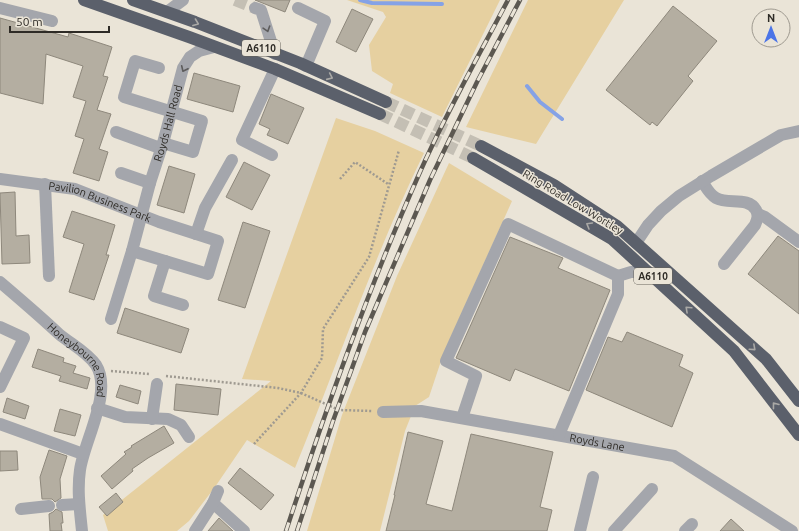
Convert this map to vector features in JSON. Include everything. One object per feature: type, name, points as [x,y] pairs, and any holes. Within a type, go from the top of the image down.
[{"type":"highway","name":"A6110","points":[[84,0],[275,69],[380,114]]},
{"type":"highway","name":"A6110","points":[[133,0],[306,66],[386,102]]},
{"type":"highway","name":"Ring Road Low Wortley","points":[[481,146],[554,185],[617,226],[766,360],[799,401]]},
{"type":"highway","name":"Ring Road Low Wortley","points":[[473,158],[612,238],[734,351],[799,435]]},
{"type":"street","points":[[167,12],[183,0]]},
{"type":"street","points":[[0,8],[52,21]]},
{"type":"street","points":[[255,8],[261,10],[276,54]]},
{"type":"street","points":[[298,8],[325,21],[306,66]]},
{"type":"street","name":"Royds Hall Road","points":[[111,319],[132,251],[183,68],[190,57],[199,51],[214,47]]},
{"type":"street","points":[[116,132],[193,152],[202,121],[124,97],[135,61],[158,68]]},
{"type":"street","points":[[272,155],[242,140],[275,69]]},
{"type":"street","points":[[636,243],[648,225],[661,211],[679,196],[781,134],[799,131]]},
{"type":"street","points":[[196,234],[205,208],[232,160]]},
{"type":"street","points":[[121,173],[150,183]]},
{"type":"street","name":"Pavilion Business Park","points":[[0,179],[75,189],[159,222],[218,241],[208,274],[165,261]]},
{"type":"street","points":[[702,181],[714,197],[721,200],[750,204],[755,208],[758,214],[758,219],[755,225],[724,264]]},
{"type":"street","points":[[45,184],[48,276]]},
{"type":"street","points":[[758,214],[766,217],[797,238]]},
{"type":"street","points":[[462,418],[476,376],[446,361],[508,224],[618,276],[631,272],[649,272]]},
{"type":"street","points":[[132,251],[165,261],[154,296],[183,305]]},
{"type":"street","points":[[559,436],[618,294],[618,276]]},
{"type":"street","name":"Honeybourne Road","points":[[0,282],[61,335],[82,351],[96,365],[101,378],[102,394],[83,454],[80,471],[82,531]]},
{"type":"street","points":[[0,326],[24,338],[0,387]]},
{"type":"street","points":[[152,418],[157,378]]},
{"type":"street","points":[[97,408],[125,417],[168,419],[181,425],[189,438]]},
{"type":"street","name":"Royds Lane","points":[[383,412],[421,411],[674,456],[792,531]]},
{"type":"street","points":[[0,424],[83,454]]},
{"type":"street","points":[[580,531],[593,477]]},
{"type":"street","points":[[614,531],[652,489]]},
{"type":"street","points":[[195,531],[213,503],[218,491]]},
{"type":"street","points":[[213,503],[244,531]]},
{"type":"street","points":[[62,505],[80,504]]},
{"type":"street","points":[[21,509],[48,506]]},
{"type":"path","points":[[254,444],[301,393],[322,358],[323,329],[369,257],[388,184],[399,150]]},
{"type":"path","points":[[340,179],[355,162],[388,184]]},
{"type":"path","points":[[98,371],[102,370],[157,378],[260,385],[301,393],[339,410],[383,412]]},
{"type":"shaded area","points":[[347,0],[500,0],[442,117],[390,93],[393,84],[372,71],[369,45],[386,17],[383,12]]},
{"type":"shaded area","points":[[528,0],[624,0],[536,144],[466,127]]},
{"type":"shaded area","points":[[336,118],[375,131],[424,153],[389,230],[295,468],[247,440],[215,487],[189,521],[177,531],[108,531],[103,515],[271,381],[242,379]]},
{"type":"shaded area","points":[[449,163],[512,201],[444,352],[429,397],[415,406],[405,431],[380,531],[307,531],[342,415],[397,276]]},
{"type":"building","points":[[255,0],[290,0],[285,12]]},
{"type":"building","points":[[673,6],[717,41],[688,76],[693,81],[657,126],[652,122],[650,125],[606,90]]},
{"type":"building","points":[[352,9],[373,19],[356,52],[336,42]]},
{"type":"building","points":[[0,18],[68,37],[69,33],[112,47],[103,76],[108,77],[97,110],[111,114],[99,149],[108,152],[99,181],[73,173],[84,139],[75,136],[86,101],[73,97],[83,66],[46,54],[43,104],[0,93]]},
{"type":"building","points":[[194,73],[240,86],[233,112],[187,99]]},
{"type":"building","points":[[271,94],[304,108],[288,144],[267,135],[270,129],[259,124]]},
{"type":"building","points":[[244,162],[270,175],[252,210],[226,197]]},
{"type":"building","points":[[169,166],[195,174],[184,213],[157,205]]},
{"type":"building","points":[[15,192],[16,236],[29,235],[30,263],[2,264],[0,193]]},
{"type":"building","points":[[72,211],[115,225],[106,255],[109,255],[94,300],[69,292],[84,244],[63,237]]},
{"type":"building","points":[[243,222],[270,231],[245,308],[218,300]]},
{"type":"building","points":[[778,236],[799,251],[799,314],[748,274]]},
{"type":"building","points":[[510,237],[563,258],[558,268],[610,290],[569,391],[515,369],[510,381],[456,358]]},
{"type":"building","points":[[125,308],[189,329],[181,353],[117,333]]},
{"type":"building","points":[[627,332],[683,355],[679,366],[693,373],[672,427],[586,390],[608,337],[622,342]]},
{"type":"building","points":[[38,349],[64,358],[63,362],[76,366],[73,373],[90,378],[87,389],[59,381],[61,376],[32,367]]},
{"type":"building","points":[[176,384],[221,389],[218,415],[174,410]]},
{"type":"building","points":[[120,385],[141,391],[138,404],[116,397]]},
{"type":"building","points":[[7,398],[29,406],[25,419],[3,412]]},
{"type":"building","points":[[60,409],[81,415],[75,436],[54,431]]},
{"type":"building","points":[[164,426],[174,443],[132,469],[133,471],[112,489],[101,476],[126,454],[124,452],[132,447],[131,446]]},
{"type":"building","points":[[408,432],[443,441],[426,504],[452,511],[471,434],[553,452],[540,507],[552,510],[547,531],[386,531]]},
{"type":"building","points":[[49,450],[67,456],[60,479],[61,498],[55,502],[52,499],[42,499],[40,477]]},
{"type":"building","points":[[0,451],[17,451],[18,470],[0,471]]},
{"type":"building","points":[[240,468],[274,495],[261,510],[228,483]]},
{"type":"building","points":[[116,493],[123,502],[107,516],[99,507]]},
{"type":"building","points":[[56,509],[62,512],[62,531],[50,531],[49,514]]},
{"type":"building","points":[[219,518],[233,531],[208,531]]},
{"type":"building","points":[[731,519],[744,531],[720,531]]},
{"type":"waterway","points":[[360,0],[372,3],[442,4]]},
{"type":"waterway","points":[[527,86],[540,102],[562,119]]},
{"type":"tunnel","points":[[235,0],[255,8]]},
{"type":"tunnel","points":[[386,102],[481,146]]},
{"type":"tunnel","points":[[380,114],[473,158]]},
{"type":"railway","points":[[286,531],[348,350],[401,216],[440,128],[508,0]]},
{"type":"railway","points":[[297,531],[333,421],[365,332],[430,180],[477,82],[520,0]]}]
